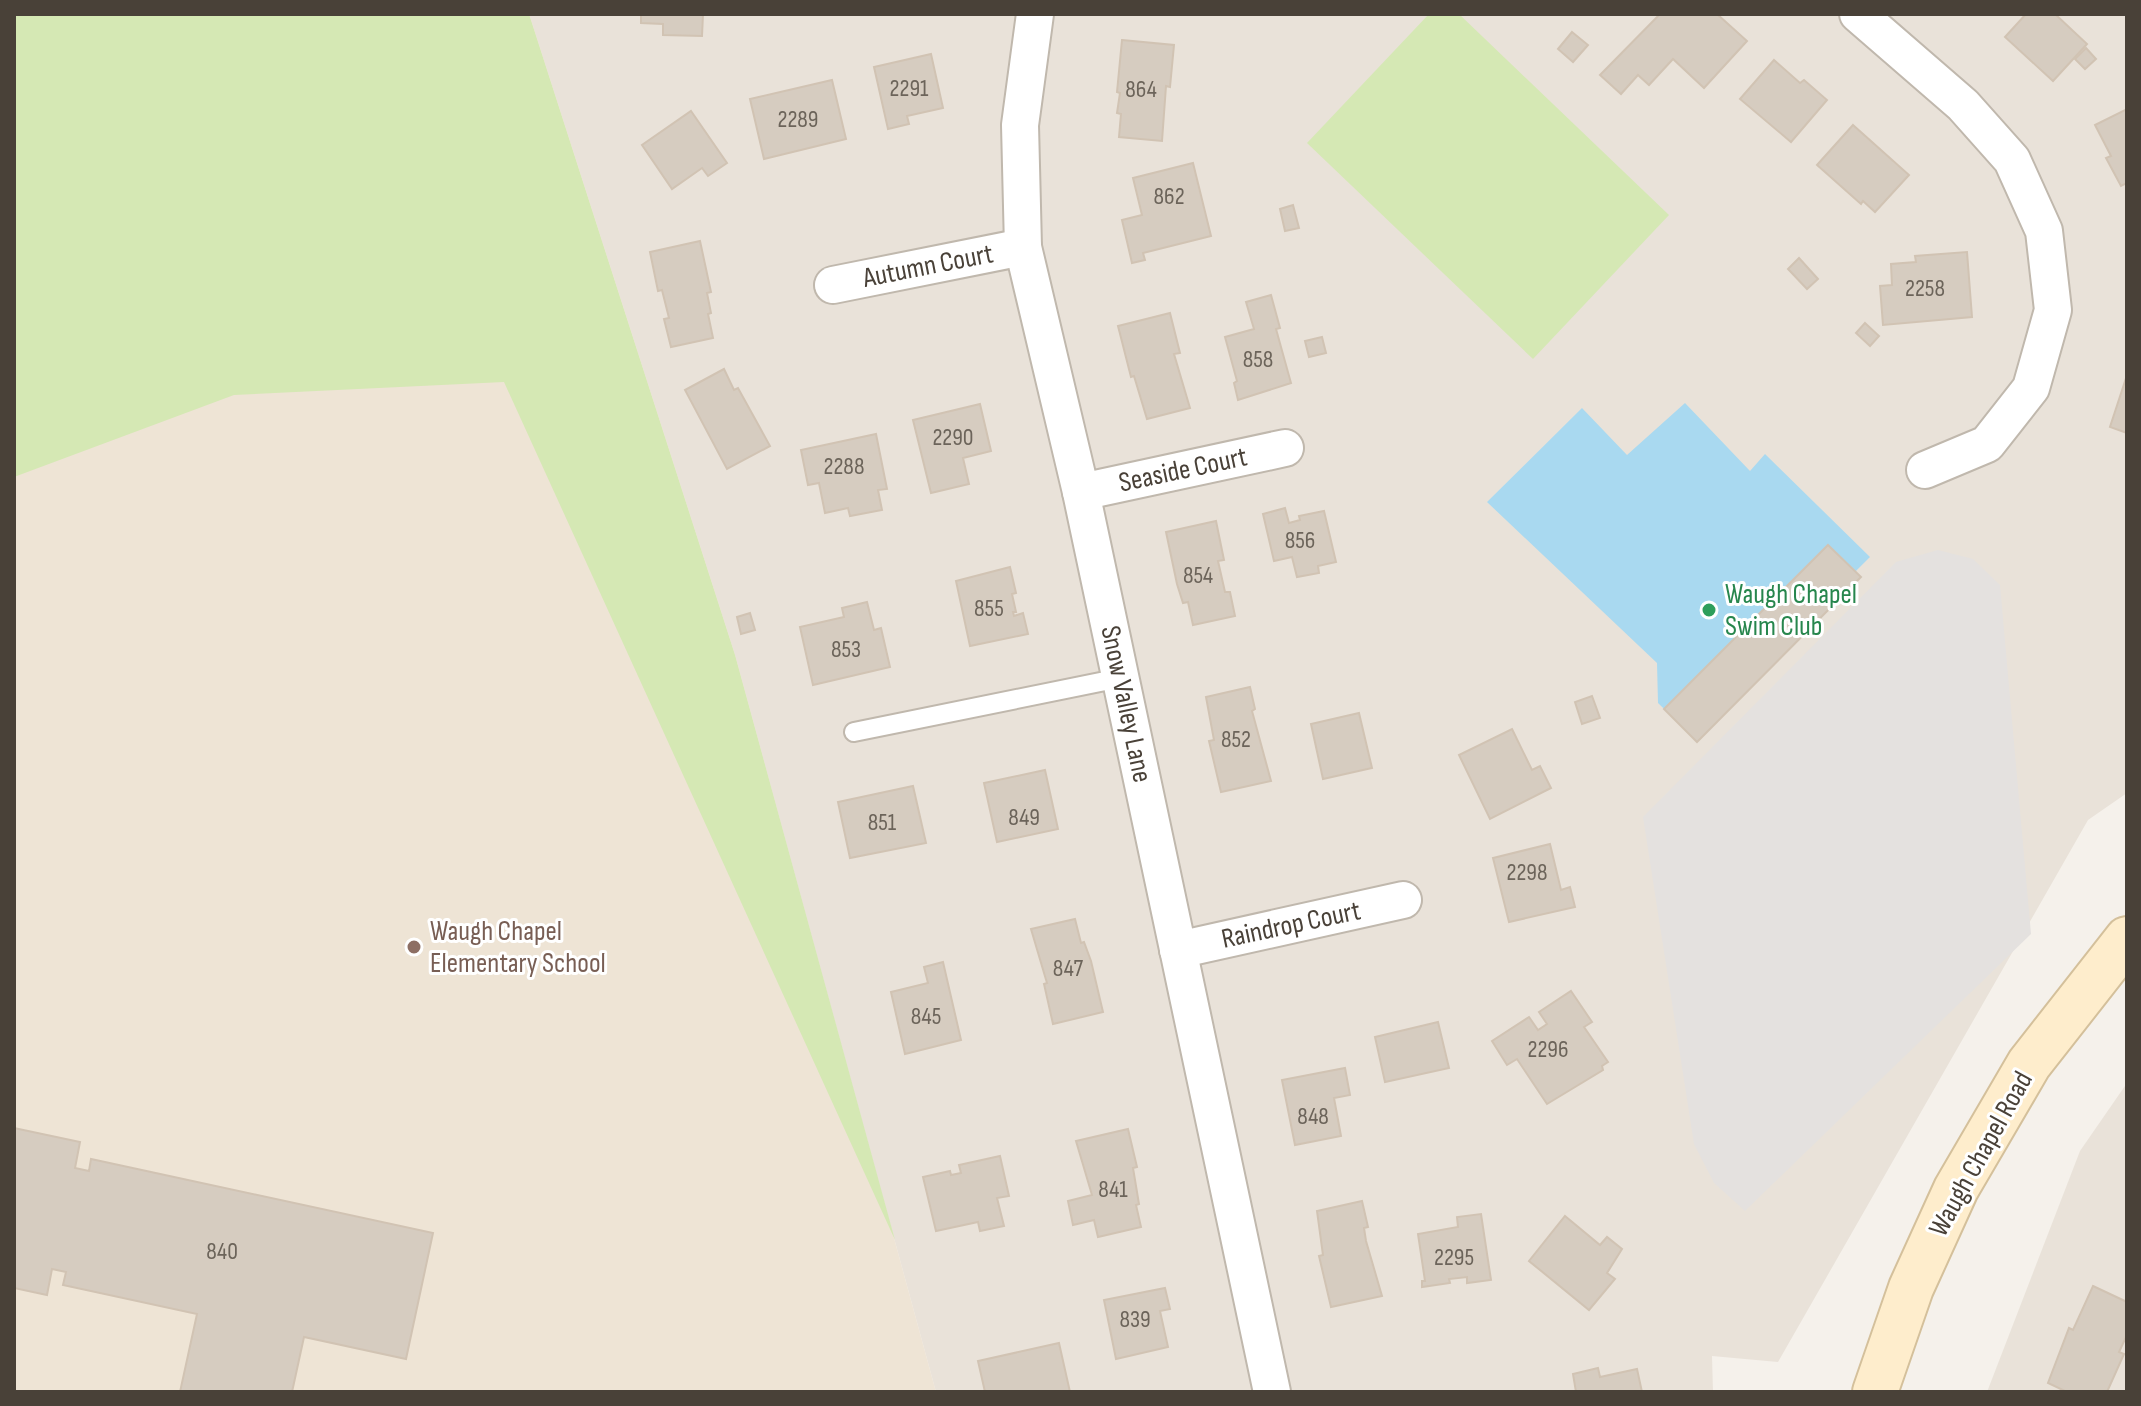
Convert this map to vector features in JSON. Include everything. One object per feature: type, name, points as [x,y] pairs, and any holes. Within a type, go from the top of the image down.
[{"type":"main road","name":"Waugh Chapel Road","points":[[1875,1392],[1911,1288],[1956,1189],[2029,1064],[2127,939]]},
{"type":"street","name":"Snow Valley Lane","points":[[1035,14],[1020,125],[1023,247],[1081,492],[1272,1392]]},
{"type":"street","points":[[1858,14],[1963,105],[2012,160],[2044,231],[2053,310],[2031,388],[1987,444],[1925,470]]},
{"type":"street","name":"Autumn Court","points":[[833,285],[1023,247]]},
{"type":"street","name":"Seaside Court","points":[[1081,492],[1285,448]]},
{"type":"street","name":"Raindrop Court","points":[[1178,950],[1403,900]]},
{"type":"lane","points":[[854,732],[1120,678]]},
{"type":"shaded area","name":"Waugh Chapel Elementary School","points":[[14,14],[529,14],[735,655],[936,1392],[14,1392]]},
{"type":"shaded area","points":[[529,14],[2127,14],[2127,793],[2088,820],[1778,1362],[1712,1356],[1713,1392],[936,1392],[735,655]]},
{"type":"shaded area","points":[[1938,550],[1973,559],[2000,585],[2031,934],[1745,1211],[1714,1183],[1694,1144],[1643,817],[1896,562]]},
{"type":"shaded area","points":[[2127,1083],[2127,1392],[1987,1392],[2080,1151]]},
{"type":"green space","points":[[14,14],[529,14],[735,655],[895,1240],[504,382],[234,395],[14,477]]},
{"type":"green space","points":[[1429,14],[1459,14],[1669,215],[1533,359],[1307,143]]},
{"type":"water","name":"Waugh Chapel Swim Club","points":[[1685,403],[1750,471],[1765,454],[1870,557],[1691,735],[1658,703],[1657,663],[1487,502],[1582,408],[1627,455]]},
{"type":"building","points":[[641,14],[703,14],[702,36],[663,35],[663,24],[641,23]]},
{"type":"building","points":[[1660,14],[1717,14],[1747,41],[1704,88],[1673,59],[1649,85],[1638,75],[1621,94],[1600,75]]},
{"type":"building","points":[[2026,14],[2055,14],[2087,44],[2053,81],[2005,37]]},
{"type":"building","points":[[1572,32],[1588,45],[1573,62],[1558,49]]},
{"type":"building","points":[[1122,40],[1174,45],[1170,87],[1166,86],[1162,141],[1119,137],[1121,114],[1117,113],[1120,93],[1117,92]]},
{"type":"building","points":[[2086,48],[2096,59],[2085,69],[2075,59]]},
{"type":"building","points":[[931,54],[943,108],[907,116],[909,124],[888,129],[874,67]]},
{"type":"building","points":[[1774,60],[1800,83],[1804,80],[1827,100],[1791,142],[1740,99]]},
{"type":"building","points":[[832,80],[846,139],[764,159],[750,99]]},
{"type":"building","points":[[2127,109],[2127,183],[2121,186],[2106,158],[2111,156],[2095,125]]},
{"type":"building","points":[[691,111],[727,163],[708,176],[702,168],[672,189],[642,145]]},
{"type":"building","points":[[1853,125],[1909,175],[1875,212],[1863,201],[1861,204],[1817,165]]},
{"type":"building","points":[[1193,163],[1211,236],[1143,253],[1145,260],[1132,263],[1122,220],[1142,215],[1133,178]]},
{"type":"building","points":[[1293,205],[1299,228],[1285,231],[1280,209]]},
{"type":"building","points":[[700,241],[711,292],[707,293],[713,338],[671,347],[664,319],[669,318],[662,290],[658,291],[650,252]]},
{"type":"building","points":[[1967,252],[1972,317],[1883,325],[1880,286],[1892,285],[1891,264],[1916,262],[1915,256]]},
{"type":"building","points":[[1799,258],[1818,279],[1807,289],[1788,269]]},
{"type":"building","points":[[1271,295],[1280,328],[1276,329],[1291,383],[1238,400],[1234,383],[1237,381],[1225,337],[1254,329],[1246,302]]},
{"type":"building","points":[[1170,313],[1180,353],[1174,354],[1190,408],[1147,419],[1134,376],[1131,377],[1118,326]]},
{"type":"building","points":[[1865,323],[1879,336],[1870,346],[1856,333]]},
{"type":"building","points":[[1322,337],[1326,353],[1309,357],[1305,341]]},
{"type":"building","points":[[724,369],[770,446],[727,469],[685,390]]},
{"type":"building","points":[[2127,375],[2127,433],[2110,427]]},
{"type":"building","points":[[980,404],[991,451],[963,458],[969,484],[931,493],[913,420]]},
{"type":"building","points":[[876,434],[887,489],[878,490],[882,510],[850,516],[848,508],[825,513],[819,483],[808,485],[801,450]]},
{"type":"building","points":[[1285,508],[1289,523],[1300,520],[1299,516],[1324,511],[1336,562],[1318,566],[1319,573],[1297,577],[1292,557],[1274,561],[1263,514]]},
{"type":"building","points":[[1216,521],[1224,560],[1218,561],[1225,592],[1230,592],[1235,616],[1193,625],[1188,602],[1183,603],[1177,584],[1166,532]]},
{"type":"building","points":[[1828,545],[1861,577],[1697,742],[1664,709]]},
{"type":"building","points":[[1010,567],[1016,593],[1012,594],[1014,616],[1023,613],[1028,634],[970,646],[956,581]]},
{"type":"building","points":[[867,602],[874,630],[881,628],[890,667],[813,685],[800,627],[844,617],[842,608]]},
{"type":"building","points":[[750,613],[755,630],[741,634],[737,617]]},
{"type":"building","points":[[1250,687],[1255,709],[1252,711],[1271,781],[1221,792],[1209,741],[1214,740],[1206,697]]},
{"type":"building","points":[[1592,696],[1600,718],[1582,724],[1575,702]]},
{"type":"building","points":[[1359,713],[1372,768],[1323,779],[1311,724]]},
{"type":"building","points":[[1512,729],[1532,770],[1540,766],[1551,788],[1490,819],[1459,755]]},
{"type":"building","points":[[1045,770],[1058,829],[997,842],[984,783]]},
{"type":"building","points":[[913,786],[926,843],[850,858],[838,802]]},
{"type":"building","points":[[1550,844],[1561,890],[1570,887],[1575,907],[1509,922],[1493,858]]},
{"type":"building","points":[[1075,919],[1081,943],[1084,942],[1091,961],[1103,1012],[1053,1024],[1044,984],[1047,983],[1031,929]]},
{"type":"building","points":[[943,962],[961,1040],[905,1054],[891,992],[928,983],[924,967]]},
{"type":"building","points":[[1571,991],[1592,1022],[1584,1027],[1608,1062],[1602,1066],[1603,1070],[1547,1104],[1517,1059],[1507,1065],[1492,1041],[1529,1017],[1538,1030],[1547,1024],[1539,1012]]},
{"type":"building","points":[[1438,1022],[1449,1068],[1385,1082],[1375,1037]]},
{"type":"building","points":[[1345,1068],[1350,1095],[1334,1098],[1341,1136],[1295,1145],[1282,1080]]},
{"type":"building","points":[[14,1128],[80,1142],[75,1168],[89,1171],[91,1159],[433,1233],[406,1359],[304,1337],[292,1392],[180,1392],[197,1314],[63,1285],[66,1272],[52,1269],[47,1295],[14,1288]]},
{"type":"building","points":[[1128,1129],[1137,1167],[1133,1168],[1141,1227],[1098,1237],[1094,1220],[1073,1225],[1068,1201],[1092,1195],[1076,1141]]},
{"type":"building","points":[[1000,1156],[1009,1196],[997,1198],[1004,1226],[980,1231],[978,1222],[936,1231],[923,1177],[950,1171],[951,1175],[961,1173],[959,1165]]},
{"type":"building","points":[[1362,1201],[1368,1227],[1364,1228],[1366,1241],[1382,1296],[1331,1307],[1319,1256],[1323,1255],[1317,1211]]},
{"type":"building","points":[[1481,1214],[1491,1280],[1467,1283],[1467,1277],[1422,1287],[1422,1281],[1425,1281],[1418,1234],[1458,1227],[1457,1217]]},
{"type":"building","points":[[1565,1216],[1600,1245],[1607,1237],[1622,1249],[1607,1273],[1615,1279],[1589,1310],[1529,1261]]},
{"type":"building","points":[[2093,1286],[2127,1302],[2127,1335],[2119,1352],[2124,1354],[2107,1392],[2067,1392],[2048,1383],[2069,1328],[2073,1330]]},
{"type":"building","points":[[1165,1288],[1170,1309],[1160,1311],[1168,1347],[1116,1359],[1104,1300]]},
{"type":"building","points":[[1059,1343],[1070,1392],[985,1392],[978,1361]]},
{"type":"building","points":[[1598,1368],[1600,1377],[1637,1369],[1642,1392],[1576,1392],[1573,1374]]},
{"type":"place","name":"Waugh Chapel Swim Club","points":[[1709,610]]},
{"type":"place","name":"Waugh Chapel Elementary School","points":[[414,947]]}]
